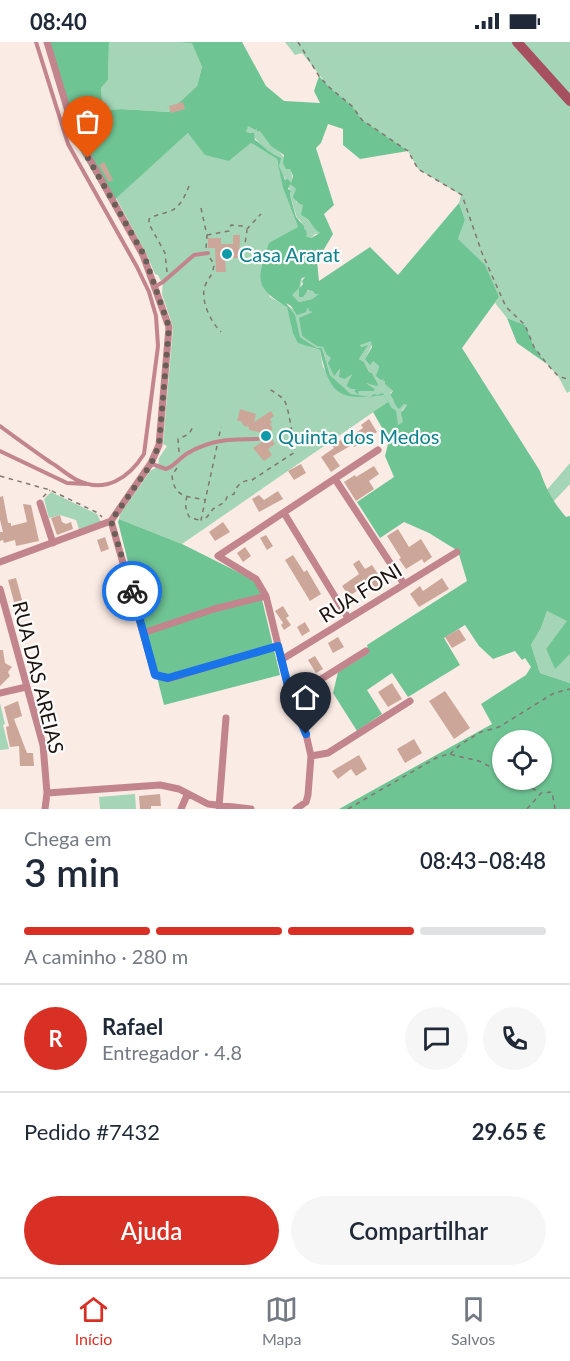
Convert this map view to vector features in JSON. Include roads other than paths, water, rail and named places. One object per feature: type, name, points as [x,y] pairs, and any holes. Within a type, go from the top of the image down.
[{"type":"main road","points":[[517,42],[570,101]]},
{"type":"street","points":[[0,562],[109,522],[151,464],[159,445],[169,327],[144,255],[74,131],[47,42]]},
{"type":"street","points":[[296,809],[306,802],[308,795],[311,756],[306,734],[291,698],[266,596],[256,579],[218,556],[378,450]]},
{"type":"street","points":[[334,479],[404,584]]},
{"type":"street","points":[[40,503],[53,543]]},
{"type":"street","points":[[284,513],[348,618]]},
{"type":"street","points":[[109,522],[155,675],[168,678],[278,646]]},
{"type":"street","name":"RUA FONI","points":[[281,660],[457,552]]},
{"type":"street","name":"RUA DAS AREIAS","points":[[0,589],[43,745],[47,793],[45,809]]},
{"type":"street","points":[[143,633],[214,609],[266,596]]},
{"type":"street","points":[[291,698],[366,651]]},
{"type":"street","points":[[0,693],[26,687]]},
{"type":"street","points":[[311,756],[328,753],[410,701]]},
{"type":"street","points":[[219,807],[226,718]]},
{"type":"street","points":[[47,793],[160,785],[170,786],[219,807],[251,809]]},
{"type":"street","points":[[181,809],[187,795]]},
{"type":"lane","points":[[0,451],[67,483],[106,484],[127,476],[144,454],[158,346],[156,316],[149,292],[68,144],[36,42]]},
{"type":"lane","points":[[156,286],[194,255],[207,253]]},
{"type":"lane","points":[[0,426],[77,480],[90,484]]},
{"type":"lane","points":[[151,464],[166,469],[174,466],[188,453],[218,441],[228,438],[258,439]]},
{"type":"place","name":"Casa Ararat","points":[[227,254]]},
{"type":"place","name":"Quinta dos Medos","points":[[266,436]]}]
